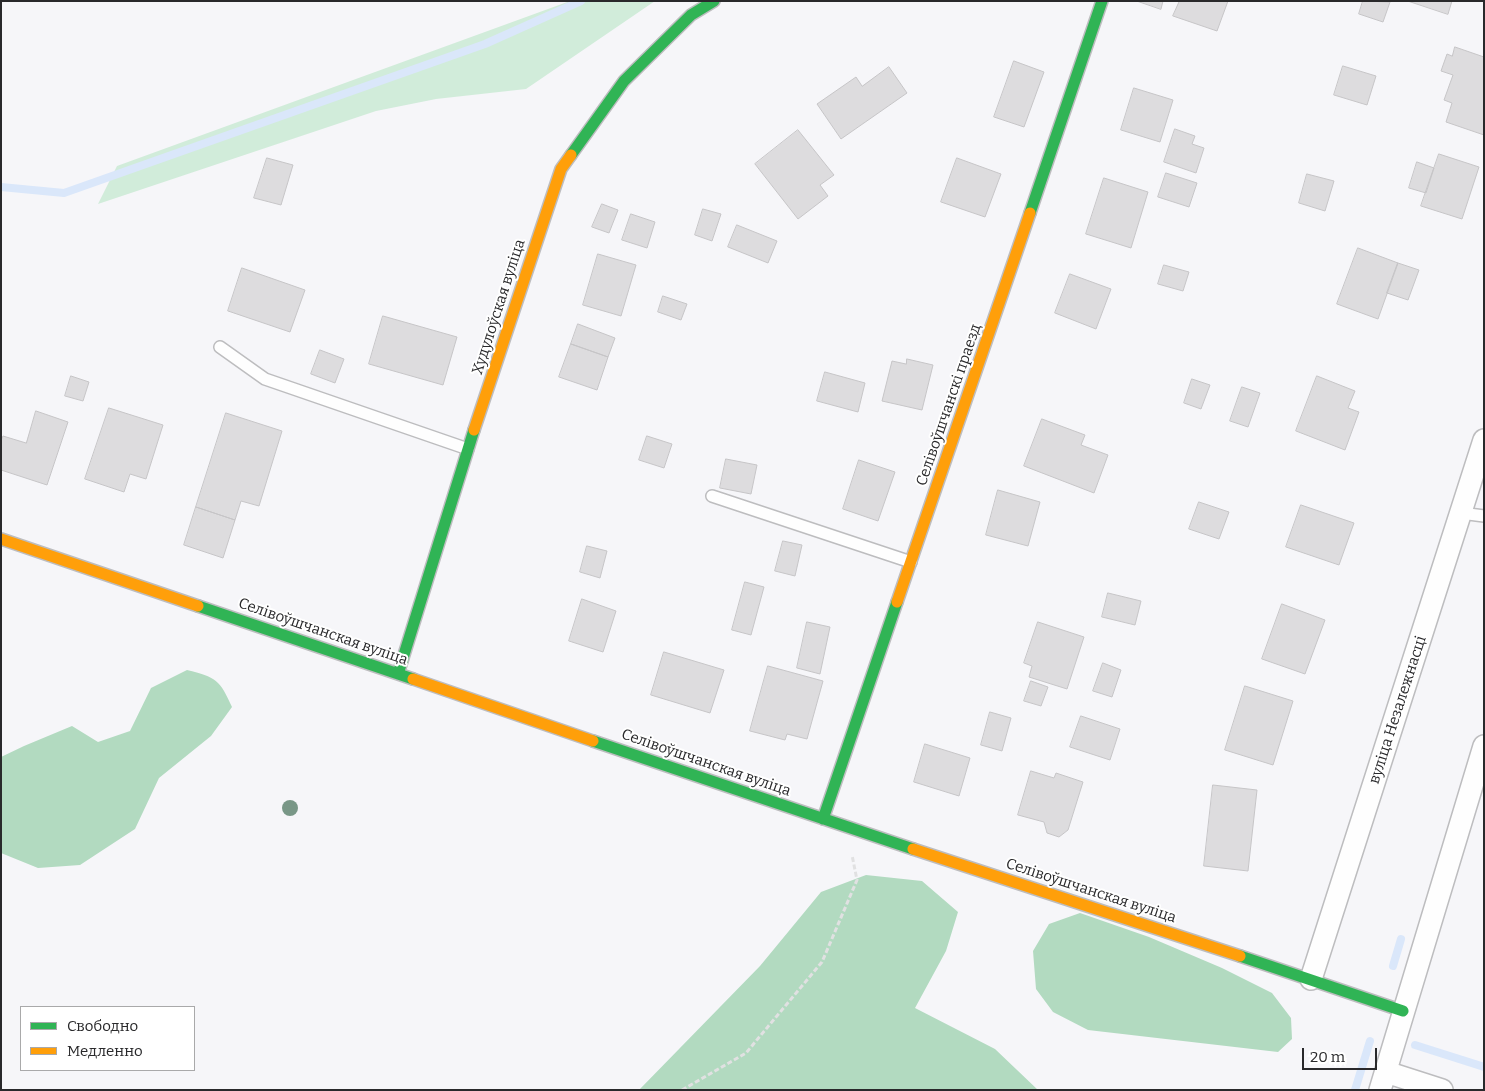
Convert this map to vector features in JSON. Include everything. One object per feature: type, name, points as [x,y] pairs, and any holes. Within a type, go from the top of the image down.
[{"type":"street","name":"Худулоўская вуліца","points":[[398,674],[468,449],[561,169],[624,81],[691,15],[714,1]]},
{"type":"street","name":"Селівоўшчанскі праезд","points":[[823,819],[1102,1]]},
{"type":"street","name":"вуліца Незалежнасці","points":[[1311,979],[1484,440]]},
{"type":"street","name":"Селівоўшчанская вуліца","points":[[1,539],[823,819],[1403,1011]]},
{"type":"street","points":[[1442,1090],[1382,1081],[1484,746]]},
{"type":"lane","points":[[220,347],[266,379],[468,449]]},
{"type":"lane","points":[[712,496],[911,562]]},
{"type":"lane","points":[[1461,513],[1484,516]]},
{"type":"path","points":[[682,1090],[746,1053],[822,962],[857,880],[845,826]]},
{"type":"green space","points":[[570,1],[655,1],[526,89],[436,99],[376,111],[98,204],[117,166]]},
{"type":"green space","points":[[187,670],[205,675],[216,681],[224,691],[232,707],[211,736],[159,778],[135,829],[80,865],[38,868],[1,853],[1,757],[72,726],[98,742],[130,731],[151,688]]},
{"type":"green space","points":[[866,875],[922,881],[958,912],[946,951],[915,1008],[995,1049],[1038,1090],[639,1090],[760,966],[821,892]]},
{"type":"green space","points":[[1080,913],[1149,937],[1222,968],[1272,993],[1291,1018],[1292,1039],[1278,1052],[1088,1030],[1053,1012],[1036,989],[1033,951],[1049,924]]},
{"type":"building","points":[[1137,1],[1163,1],[1161,9]]},
{"type":"building","points":[[1179,1],[1228,1],[1217,31],[1173,16]]},
{"type":"building","points":[[1363,1],[1390,2],[1383,22],[1359,14]]},
{"type":"building","points":[[1408,1],[1452,1],[1448,14]]},
{"type":"building","points":[[1455,47],[1484,57],[1484,135],[1446,122],[1452,103],[1444,100],[1453,75],[1441,71],[1447,54],[1452,56]]},
{"type":"building","points":[[1014,61],[1044,72],[1024,127],[994,117]]},
{"type":"building","points":[[1343,66],[1376,76],[1367,105],[1334,95]]},
{"type":"building","points":[[889,67],[907,93],[841,139],[817,104],[856,77],[862,86]]},
{"type":"building","points":[[1134,88],[1173,100],[1160,142],[1121,130]]},
{"type":"building","points":[[1175,129],[1195,136],[1192,144],[1204,148],[1196,173],[1164,162]]},
{"type":"building","points":[[798,130],[834,175],[820,185],[828,196],[798,219],[755,164]]},
{"type":"building","points":[[1439,154],[1479,167],[1462,219],[1421,206]]},
{"type":"building","points":[[267,158],[293,165],[281,205],[254,198]]},
{"type":"building","points":[[957,158],[1001,174],[985,217],[941,202]]},
{"type":"building","points":[[1417,162],[1434,168],[1426,193],[1409,188]]},
{"type":"building","points":[[1166,173],[1197,183],[1189,207],[1158,197]]},
{"type":"building","points":[[1307,174],[1334,181],[1325,211],[1299,203]]},
{"type":"building","points":[[1104,178],[1148,192],[1131,248],[1086,234]]},
{"type":"building","points":[[602,204],[618,210],[609,233],[592,227]]},
{"type":"building","points":[[703,209],[721,214],[712,241],[695,235]]},
{"type":"building","points":[[631,214],[655,222],[647,248],[622,240]]},
{"type":"building","points":[[737,225],[777,241],[768,263],[728,247]]},
{"type":"building","points":[[1358,248],[1398,263],[1378,319],[1337,304]]},
{"type":"building","points":[[598,254],[636,265],[621,316],[583,305]]},
{"type":"building","points":[[1398,263],[1419,270],[1408,300],[1387,293]]},
{"type":"building","points":[[1164,265],[1189,272],[1183,291],[1158,284]]},
{"type":"building","points":[[242,268],[305,290],[290,332],[228,311]]},
{"type":"building","points":[[1070,274],[1111,289],[1096,329],[1055,313]]},
{"type":"building","points":[[663,296],[687,304],[681,320],[658,312]]},
{"type":"building","points":[[383,316],[457,337],[443,385],[369,364]]},
{"type":"building","points":[[578,324],[615,338],[608,357],[571,344]]},
{"type":"building","points":[[571,344],[608,357],[597,390],[559,377]]},
{"type":"building","points":[[320,350],[344,359],[335,383],[311,374]]},
{"type":"building","points":[[907,359],[933,365],[922,410],[882,401],[892,361],[906,364]]},
{"type":"building","points":[[825,372],[865,383],[858,412],[817,401]]},
{"type":"building","points":[[71,376],[89,382],[83,401],[65,396]]},
{"type":"building","points":[[1317,376],[1355,391],[1348,408],[1359,412],[1345,450],[1296,431]]},
{"type":"building","points":[[1192,379],[1210,385],[1201,409],[1184,403]]},
{"type":"building","points":[[1242,387],[1260,393],[1248,427],[1230,421]]},
{"type":"building","points":[[109,408],[163,425],[146,479],[130,474],[124,492],[85,479]]},
{"type":"building","points":[[36,411],[68,422],[47,485],[1,470],[1,440],[3,436],[26,443]]},
{"type":"building","points":[[226,413],[282,431],[259,506],[241,501],[235,520],[196,507]]},
{"type":"building","points":[[1042,419],[1085,435],[1081,445],[1108,455],[1094,493],[1024,466]]},
{"type":"building","points":[[647,436],[672,444],[664,468],[639,460]]},
{"type":"building","points":[[726,459],[757,465],[751,494],[720,488]]},
{"type":"building","points":[[859,460],[895,472],[878,521],[843,509]]},
{"type":"building","points":[[998,490],[1040,502],[1028,546],[986,535]]},
{"type":"building","points":[[1199,502],[1229,512],[1219,539],[1189,529]]},
{"type":"building","points":[[1301,505],[1354,523],[1339,565],[1286,547]]},
{"type":"building","points":[[196,507],[235,520],[223,558],[184,545]]},
{"type":"building","points":[[783,541],[802,545],[795,576],[775,571]]},
{"type":"building","points":[[587,546],[607,551],[600,578],[580,572]]},
{"type":"building","points":[[745,582],[764,587],[751,635],[732,630]]},
{"type":"building","points":[[1108,593],[1141,601],[1135,625],[1102,617]]},
{"type":"building","points":[[582,599],[616,611],[603,652],[569,641]]},
{"type":"building","points":[[1282,604],[1325,620],[1305,674],[1262,659]]},
{"type":"building","points":[[807,622],[830,627],[820,674],[797,668]]},
{"type":"building","points":[[1038,622],[1084,637],[1067,689],[1029,677],[1032,666],[1024,663]]},
{"type":"building","points":[[664,652],[724,670],[710,713],[651,695]]},
{"type":"building","points":[[1103,663],[1121,670],[1112,697],[1093,691]]},
{"type":"building","points":[[768,666],[823,681],[807,739],[787,734],[785,740],[750,731]]},
{"type":"building","points":[[1031,681],[1048,687],[1041,706],[1024,701]]},
{"type":"building","points":[[1245,686],[1293,701],[1273,765],[1225,750]]},
{"type":"building","points":[[990,712],[1011,718],[1002,751],[981,745]]},
{"type":"building","points":[[1081,716],[1120,729],[1110,760],[1070,747]]},
{"type":"building","points":[[925,744],[970,758],[959,796],[914,782]]},
{"type":"building","points":[[1031,771],[1054,778],[1056,773],[1083,782],[1068,830],[1059,837],[1047,833],[1044,822],[1018,815]]},
{"type":"building","points":[[1213,785],[1257,790],[1248,871],[1204,866]]},
{"type":"waterway","points":[[1,187],[64,193],[485,44],[581,1]]},
{"type":"waterway","points":[[1393,966],[1401,939]]},
{"type":"waterway","points":[[1355,1090],[1370,1041]]},
{"type":"waterway","points":[[1415,1045],[1484,1067]]},
{"type":"traffic: fast","points":[[571,155],[624,81],[691,15],[714,1]]},
{"type":"traffic: fast","points":[[1030,213],[1102,1]]},
{"type":"traffic: fast","points":[[398,674],[474,430]]},
{"type":"traffic: fast","points":[[823,819],[897,602]]},
{"type":"traffic: fast","points":[[198,606],[413,679]]},
{"type":"traffic: fast","points":[[593,741],[913,849]]},
{"type":"traffic: fast","points":[[1240,956],[1403,1011]]},
{"type":"traffic: slow","points":[[474,430],[561,169],[571,155]]},
{"type":"traffic: slow","points":[[897,602],[1030,213]]},
{"type":"traffic: slow","points":[[1,539],[198,606]]},
{"type":"traffic: slow","points":[[413,679],[593,741]]},
{"type":"traffic: slow","points":[[913,849],[1240,956]]}]
